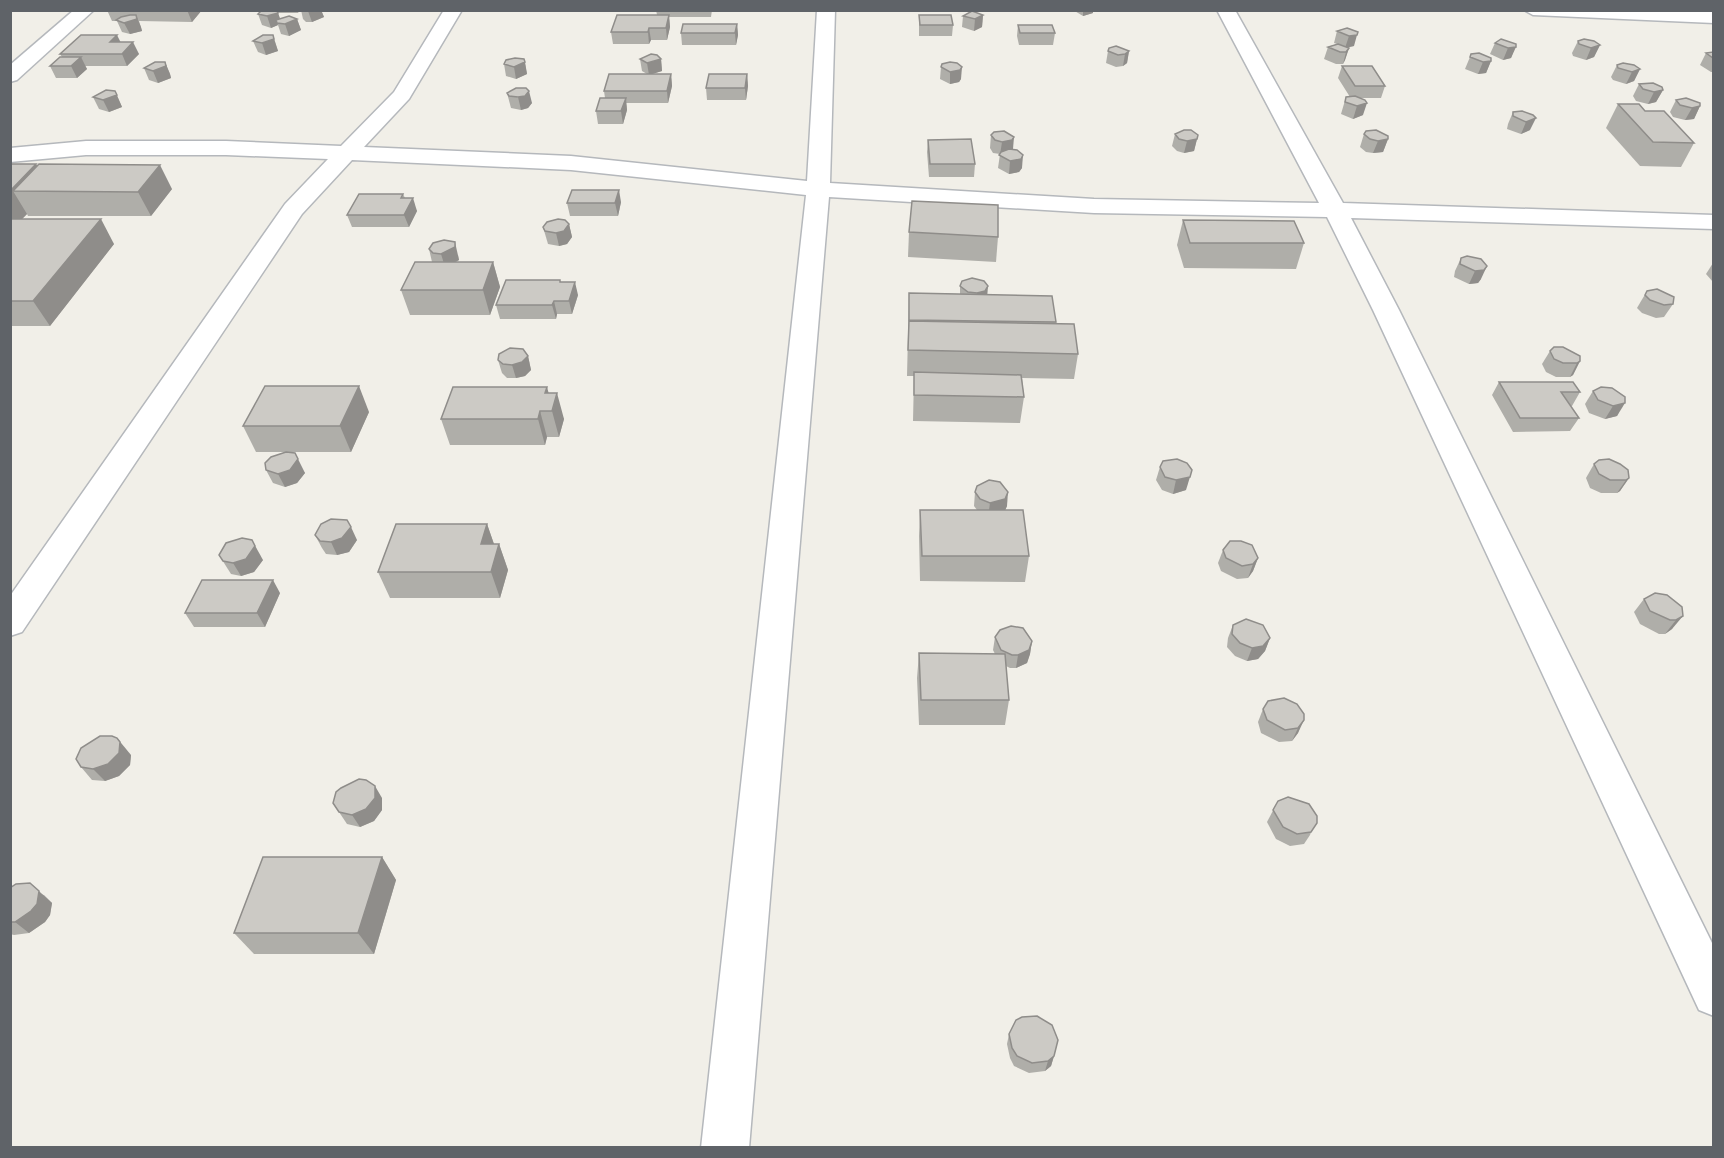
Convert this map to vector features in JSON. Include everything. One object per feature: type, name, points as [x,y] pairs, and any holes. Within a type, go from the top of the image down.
[{"type":"street","points":[[10,75],[85,10]]},
{"type":"street","points":[[10,623],[293,209],[402,95],[453,10]]},
{"type":"street","points":[[725,1148],[818,189],[826,10]]},
{"type":"street","points":[[1226,10],[1335,210],[1386,310],[1713,995]]},
{"type":"street","points":[[1533,10],[1713,18]]},
{"type":"street","points":[[10,155],[98,148],[226,148],[571,163],[818,189],[1094,206],[1335,210],[1713,222]]},
{"type":"building","points":[[262,10],[277,10],[278,13],[267,16],[258,14]]},
{"type":"building","points":[[972,11],[983,15],[975,19],[963,16]]},
{"type":"building","points":[[136,15],[137,19],[124,23],[116,20],[121,17]]},
{"type":"building","points":[[617,15],[669,15],[666,28],[649,28],[648,32],[611,32]]},
{"type":"building","points":[[919,15],[951,15],[953,25],[920,25]]},
{"type":"building","points":[[289,16],[297,19],[285,24],[277,23],[276,20]]},
{"type":"building","points":[[683,24],[737,24],[735,33],[681,33]]},
{"type":"building","points":[[1018,25],[1052,25],[1055,33],[1020,33]]},
{"type":"building","points":[[1347,28],[1358,32],[1357,35],[1349,36],[1337,31]]},
{"type":"building","points":[[81,35],[117,35],[110,42],[133,42],[122,54],[60,54]]},
{"type":"building","points":[[263,35],[273,35],[274,39],[262,43],[253,41]]},
{"type":"building","points":[[1501,39],[1516,44],[1516,47],[1508,48],[1495,43]]},
{"type":"building","points":[[1584,39],[1600,45],[1591,48],[1579,44],[1578,41]]},
{"type":"building","points":[[1338,44],[1349,48],[1346,52],[1340,52],[1328,47]]},
{"type":"building","points":[[1116,46],[1129,51],[1118,55],[1108,51],[1109,48]]},
{"type":"building","points":[[1479,53],[1491,58],[1491,61],[1483,62],[1470,57],[1471,54]]},
{"type":"building","points":[[651,54],[661,59],[647,63],[640,59]]},
{"type":"building","points":[[60,57],[81,57],[71,66],[50,66]]},
{"type":"building","points":[[524,59],[525,62],[514,67],[504,64],[506,60]]},
{"type":"building","points":[[155,62],[165,62],[166,66],[153,71],[144,68]]},
{"type":"building","points":[[950,62],[962,67],[960,70],[950,72],[941,67],[942,64]]},
{"type":"building","points":[[1623,63],[1640,69],[1632,72],[1618,68],[1617,65]]},
{"type":"building","points":[[1342,66],[1372,66],[1385,86],[1355,86]]},
{"type":"building","points":[[609,74],[671,74],[667,91],[604,91]]},
{"type":"building","points":[[709,74],[747,74],[745,88],[706,88]]},
{"type":"building","points":[[1653,83],[1662,87],[1663,90],[1654,92],[1643,89],[1639,84]]},
{"type":"building","points":[[516,88],[526,88],[529,91],[525,96],[509,96],[507,93]]},
{"type":"building","points":[[106,90],[115,91],[117,95],[103,100],[93,97]]},
{"type":"building","points":[[1355,96],[1367,103],[1357,106],[1345,102],[1346,97]]},
{"type":"building","points":[[600,98],[626,98],[621,111],[596,111]]},
{"type":"building","points":[[1686,98],[1700,103],[1700,106],[1692,108],[1680,105],[1676,100]]},
{"type":"building","points":[[1618,104],[1639,104],[1645,111],[1664,111],[1694,143],[1653,142]]},
{"type":"building","points":[[1522,111],[1536,118],[1526,122],[1513,116],[1513,112]]},
{"type":"building","points":[[1191,130],[1198,135],[1197,139],[1187,141],[1179,139],[1175,134]]},
{"type":"building","points":[[1376,130],[1388,136],[1388,139],[1378,141],[1364,134],[1366,131]]},
{"type":"building","points":[[1004,131],[1014,137],[1012,140],[1002,142],[995,140],[991,135],[994,132]]},
{"type":"building","points":[[971,139],[975,164],[930,164],[928,140]]},
{"type":"building","points":[[1009,149],[1017,150],[1023,155],[1021,159],[1010,161],[999,155]]},
{"type":"building","points":[[10,164],[36,164],[10,191]]},
{"type":"building","points":[[39,164],[160,165],[138,192],[13,191]]},
{"type":"building","points":[[572,190],[619,190],[615,203],[567,203]]},
{"type":"building","points":[[359,194],[403,194],[401,198],[413,198],[404,215],[347,215]]},
{"type":"building","points":[[912,201],[998,205],[998,237],[909,232]]},
{"type":"building","points":[[10,219],[101,219],[33,301],[10,301]]},
{"type":"building","points":[[565,220],[569,224],[564,231],[556,233],[545,231],[543,227],[547,222]]},
{"type":"building","points":[[1183,220],[1294,221],[1304,243],[1190,243]]},
{"type":"building","points":[[444,240],[455,242],[455,247],[441,254],[433,253],[429,249],[433,243]]},
{"type":"building","points":[[1467,256],[1481,259],[1487,266],[1484,270],[1475,271],[1460,264],[1461,258]]},
{"type":"building","points":[[415,262],[493,262],[483,290],[401,290]]},
{"type":"building","points":[[972,278],[984,281],[988,286],[985,291],[968,292],[960,286],[962,281]]},
{"type":"building","points":[[506,280],[575,282],[569,301],[554,301],[552,305],[496,305]]},
{"type":"building","points":[[1657,289],[1674,297],[1673,304],[1664,305],[1650,300],[1645,295],[1647,291]]},
{"type":"building","points":[[909,293],[1052,296],[1056,322],[909,320]]},
{"type":"building","points":[[909,321],[1074,324],[1078,354],[908,350]]},
{"type":"building","points":[[1554,347],[1563,347],[1580,356],[1580,361],[1563,363],[1554,359],[1550,351]]},
{"type":"building","points":[[510,348],[523,349],[528,356],[522,362],[512,365],[503,364],[498,360],[499,354]]},
{"type":"building","points":[[914,372],[1021,375],[1024,397],[914,395]]},
{"type":"building","points":[[1499,382],[1573,382],[1580,392],[1561,392],[1579,418],[1520,418]]},
{"type":"building","points":[[265,386],[359,386],[340,426],[243,426]]},
{"type":"building","points":[[453,387],[547,387],[545,393],[557,393],[552,411],[540,411],[538,419],[441,419]]},
{"type":"building","points":[[1601,387],[1612,388],[1625,397],[1625,403],[1613,406],[1598,400],[1593,391]]},
{"type":"building","points":[[286,452],[295,453],[298,459],[290,470],[278,474],[266,470],[265,463],[271,457]]},
{"type":"building","points":[[1177,459],[1187,463],[1192,470],[1190,477],[1176,480],[1165,477],[1160,467],[1163,461]]},
{"type":"building","points":[[1609,459],[1628,470],[1629,478],[1610,480],[1599,474],[1594,464],[1599,460]]},
{"type":"building","points":[[989,480],[1000,482],[1008,492],[1005,499],[990,503],[980,499],[975,492],[977,486]]},
{"type":"building","points":[[920,510],[1023,510],[1029,556],[922,556]]},
{"type":"building","points":[[331,519],[347,520],[351,527],[342,538],[331,542],[320,541],[315,535],[321,524]]},
{"type":"building","points":[[396,524],[487,524],[481,544],[499,544],[491,572],[378,572]]},
{"type":"building","points":[[242,538],[252,540],[255,546],[246,559],[233,563],[223,561],[219,555],[226,543]]},
{"type":"building","points":[[1230,541],[1241,541],[1252,545],[1258,558],[1253,564],[1242,566],[1226,558],[1223,550]]},
{"type":"building","points":[[202,580],[273,580],[257,613],[185,613]]},
{"type":"building","points":[[1655,593],[1667,595],[1682,607],[1683,616],[1670,620],[1650,611],[1644,599]]},
{"type":"building","points":[[1246,619],[1263,625],[1270,638],[1263,646],[1252,648],[1240,643],[1232,634],[1233,625]]},
{"type":"building","points":[[1011,626],[1023,628],[1032,641],[1029,650],[1012,655],[1001,650],[995,637],[1000,630]]},
{"type":"building","points":[[919,653],[1005,654],[1009,700],[921,700]]},
{"type":"building","points":[[1284,698],[1297,704],[1304,714],[1304,720],[1298,728],[1285,730],[1267,720],[1263,709],[1268,701]]},
{"type":"building","points":[[100,736],[117,738],[120,742],[119,753],[108,764],[93,769],[81,767],[76,759],[81,748]]},
{"type":"building","points":[[359,779],[366,780],[375,786],[375,798],[366,809],[352,815],[339,812],[333,803],[336,792]]},
{"type":"building","points":[[1288,797],[1309,804],[1317,816],[1317,823],[1311,832],[1297,834],[1283,827],[1273,810],[1278,801]]},
{"type":"building","points":[[263,857],[382,857],[358,933],[234,933]]},
{"type":"building","points":[[30,883],[39,891],[37,904],[15,922],[10,922],[10,888],[16,884]]},
{"type":"building","points":[[1037,1016],[1052,1025],[1058,1040],[1054,1056],[1048,1061],[1032,1063],[1017,1056],[1012,1048],[1009,1034],[1016,1020],[1022,1017]]}]
